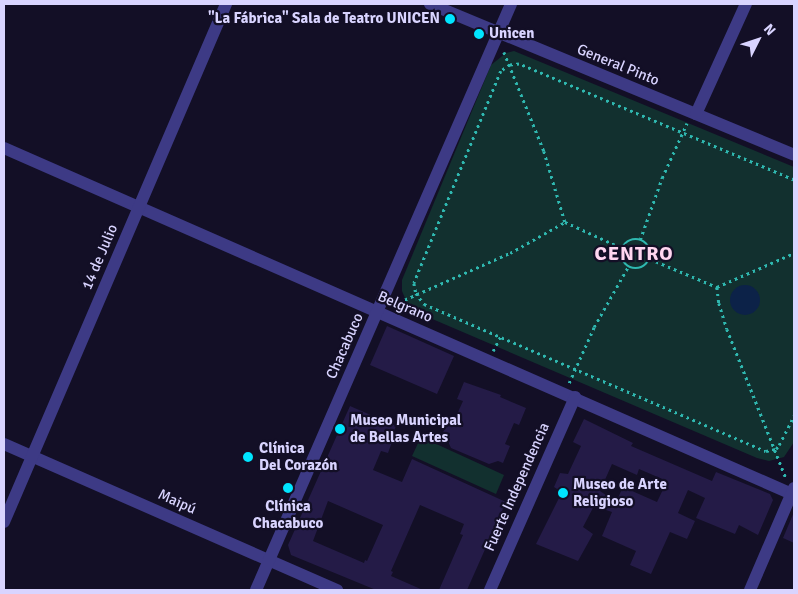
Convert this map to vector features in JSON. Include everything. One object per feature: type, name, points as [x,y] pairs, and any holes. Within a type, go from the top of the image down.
[{"type":"street","name":"14 de Julio","points":[[4,522],[226,4]]},
{"type":"street","name":"General Pinto","points":[[430,4],[498,34],[794,155]]},
{"type":"street","name":"Chacabuco","points":[[256,590],[511,4]]},
{"type":"street","points":[[694,113],[746,4]]},
{"type":"street","name":"Belgrano","points":[[4,148],[793,492]]},
{"type":"street","name":"Fuerte Independencia","points":[[490,590],[570,395]]},
{"type":"street","name":"Maipú","points":[[4,444],[337,590]]},
{"type":"street","points":[[750,590],[793,492]]},
{"type":"path","points":[[498,34],[508,66],[528,109],[544,151],[565,222],[622,248]]},
{"type":"path","points":[[794,180],[519,64],[508,66],[501,71],[414,283],[416,293],[424,304],[766,451],[776,449],[785,436],[794,415]]},
{"type":"path","points":[[640,240],[662,178],[682,133],[694,113]]},
{"type":"path","points":[[378,312],[416,293],[510,253],[565,222]]},
{"type":"path","points":[[631,240],[640,240],[648,246],[650,260],[642,268],[628,267],[622,259],[622,248],[631,240]]},
{"type":"path","points":[[650,260],[717,287],[794,253]]},
{"type":"path","points":[[570,395],[575,369],[594,326],[628,267]]},
{"type":"path","points":[[717,287],[719,303],[727,328],[793,492]]},
{"type":"path","points":[[489,360],[500,337]]},
{"type":"green space","points":[[514,51],[794,167],[794,442],[784,457],[769,461],[757,458],[416,312],[407,303],[402,291],[402,280],[491,65],[506,53]]},
{"type":"green space","points":[[421,437],[504,475],[496,494],[412,456]]},
{"type":"water","points":[[745,285],[755,290],[760,300],[755,310],[745,315],[735,310],[730,300],[735,290]]},
{"type":"building","points":[[387,326],[454,356],[437,394],[370,365]]},
{"type":"building","points":[[464,382],[501,395],[500,397],[526,408],[519,425],[514,423],[505,444],[510,446],[503,463],[498,461],[489,464],[451,448],[446,437],[442,435],[449,419],[454,421],[463,401],[457,399]]},
{"type":"building","points":[[350,406],[396,426],[388,453],[381,451],[373,470],[402,482],[412,459],[506,502],[467,590],[439,590],[463,535],[460,534],[464,524],[420,505],[391,571],[393,572],[391,576],[423,590],[376,590],[291,555],[288,545]],"holes":[[[328,501],[383,525],[367,561],[365,560],[364,563],[313,541]]]},
{"type":"building","points":[[584,419],[633,443],[631,446],[712,481],[716,472],[770,494],[773,500],[758,535],[739,525],[735,534],[696,518],[705,498],[688,490],[678,513],[695,521],[687,539],[670,532],[651,574],[630,565],[636,551],[602,536],[612,512],[594,506],[583,527],[593,534],[578,561],[536,544],[562,492],[554,487],[560,473],[568,474],[581,446],[573,442]],"holes":[[[612,464],[637,475],[639,469],[667,481],[657,502],[623,487],[616,502],[600,491]]]},
{"type":"building","points":[[794,512],[794,543],[783,538]]},
{"type":"place","name":"\"La Fábrica\" Sala de Teatro UNICEN","points":[[450,19]]},
{"type":"place","name":"Unicen","points":[[479,34]]},
{"type":"place","name":"Museo Municipal de Bellas Artes","points":[[340,429]]},
{"type":"place","name":"Clínica Del Corazón","points":[[248,457]]},
{"type":"place","name":"Clínica Chacabuco","points":[[288,488]]},
{"type":"place","name":"Museo de Arte Religioso","points":[[563,493]]},
{"type":"district","name":"CENTRO","points":[[634,253]]}]
